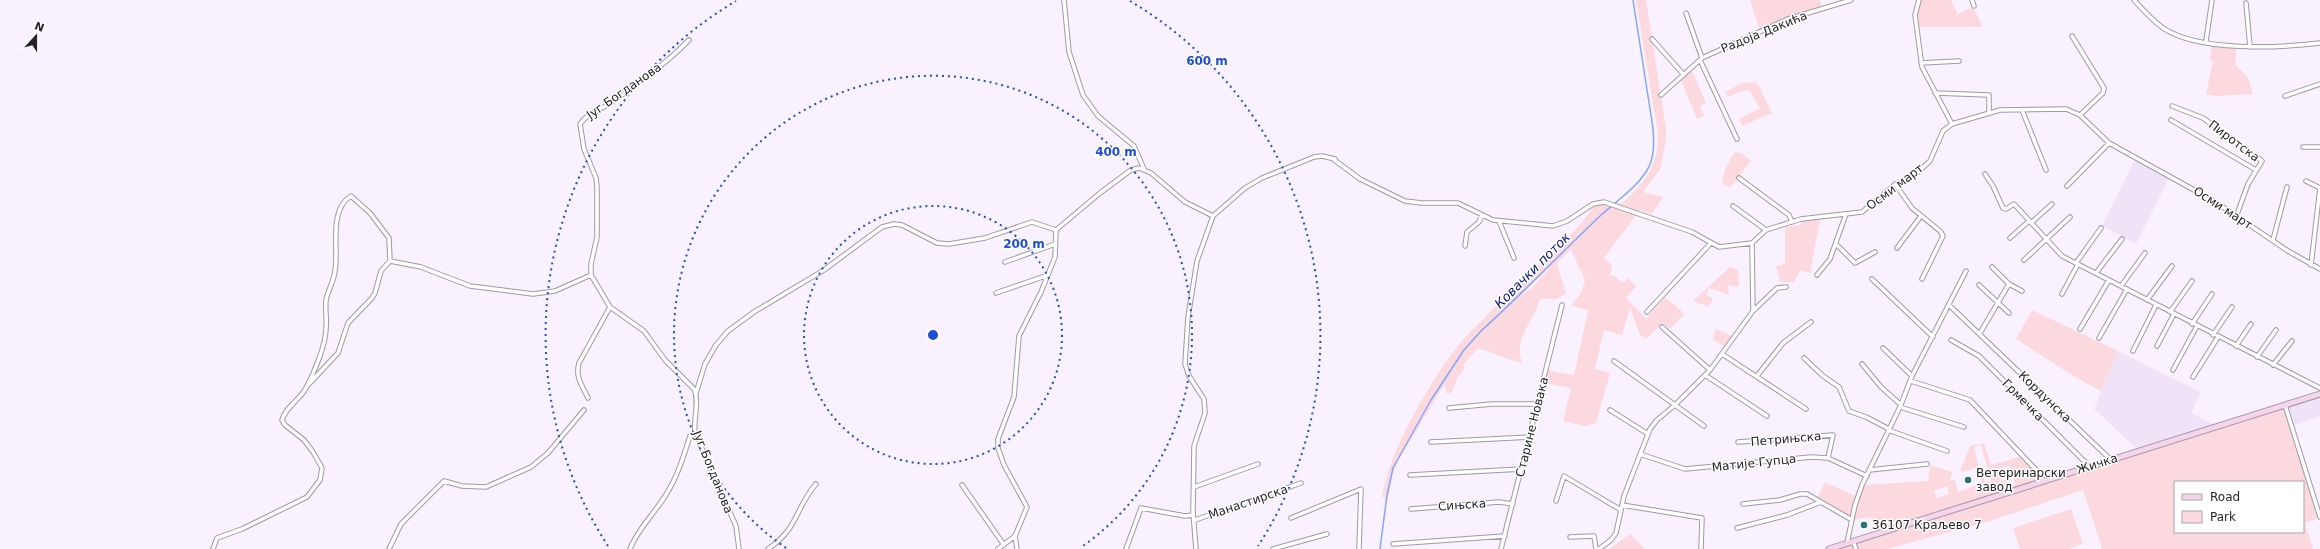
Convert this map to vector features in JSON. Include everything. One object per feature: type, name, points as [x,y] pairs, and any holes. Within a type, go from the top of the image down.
[{"type":"main road","name":"Жичка","points":[[1829,549],[2320,394]]},
{"type":"street","points":[[1064,0],[1069,52],[1083,95],[1098,116],[1134,146],[1144,169],[1185,202],[1213,216]]},
{"type":"street","name":"Радоја Дакића","points":[[1661,95],[1701,59],[1788,19],[1851,0]]},
{"type":"street","points":[[1919,0],[1915,15],[1921,63],[1952,124]]},
{"type":"street","points":[[1972,0],[1974,6]]},
{"type":"street","points":[[2134,0],[2153,20],[2167,30],[2185,37],[2250,47],[2320,43]]},
{"type":"street","points":[[2206,41],[2212,0]]},
{"type":"street","points":[[2246,3],[2250,47]]},
{"type":"street","points":[[1686,13],[1701,59],[1737,139]]},
{"type":"street","points":[[2072,36],[2104,88],[2103,93],[2080,115]]},
{"type":"street","points":[[1652,38],[1684,75]]},
{"type":"street","name":"Југ Богданова","points":[[591,275],[590,264],[597,237],[597,186],[596,178],[584,150],[580,124],[584,117],[598,112],[612,102],[675,54],[689,40]]},
{"type":"street","points":[[1921,63],[1959,61]]},
{"type":"street","points":[[2285,96],[2320,84]]},
{"type":"street","points":[[1935,93],[1989,95],[1989,112]]},
{"type":"street","name":"Пиротска","points":[[2172,106],[2203,118],[2241,144],[2262,161],[2248,184],[2236,217]]},
{"type":"street","name":"Осми март","points":[[1752,243],[1758,235],[1766,230],[1792,222],[1814,216],[1862,212],[1895,184],[1917,173],[1930,160],[1943,131],[1952,124],[1989,112],[2011,109],[2066,109],[2080,115],[2110,142],[2214,201],[2310,265],[2320,269]]},
{"type":"street","points":[[2022,110],[2046,170]]},
{"type":"street","points":[[2171,120],[2256,170]]},
{"type":"street","points":[[2067,186],[2110,142]]},
{"type":"street","points":[[2303,147],[2320,147]]},
{"type":"street","points":[[1196,549],[1195,520],[1193,515],[1194,446],[1205,413],[1204,399],[1189,376],[1185,364],[1188,317],[1197,261],[1213,216],[1245,188],[1262,178],[1314,157],[1330,157],[1335,159]]},
{"type":"street","points":[[1330,157],[1360,179],[1405,201],[1422,203],[1458,203],[1482,215],[1499,220],[1552,226],[1567,220],[1593,204],[1607,202],[1658,222],[1692,232],[1710,244],[1722,248],[1752,243],[1753,311]]},
{"type":"street","points":[[998,549],[1015,536],[1027,507],[1004,465],[998,448],[998,439],[1014,398],[1019,336],[1055,257],[1056,230],[1094,197],[1131,170],[1144,169]]},
{"type":"street","points":[[1985,174],[1993,186],[2003,208],[2006,209],[2014,204],[2062,256],[2213,335],[2320,388]]},
{"type":"street","points":[[1739,178],[1789,215],[1792,222]]},
{"type":"street","points":[[2306,181],[2320,188],[2310,265]]},
{"type":"street","points":[[1895,184],[1912,208],[1940,231],[1942,236],[1922,278]]},
{"type":"street","points":[[2273,240],[2287,187]]},
{"type":"street","points":[[213,549],[217,538],[242,530],[307,497],[316,486],[322,468],[304,440],[282,420],[292,403],[305,390],[315,376],[338,353],[348,324],[372,298],[381,271],[390,261],[389,238],[370,213],[351,196],[344,203],[338,218],[337,259],[335,273],[328,289],[325,310],[325,337],[305,390]]},
{"type":"street","points":[[2010,238],[2052,204]]},
{"type":"street","points":[[1734,206],[1766,230]]},
{"type":"street","points":[[1817,275],[1830,259],[1846,214]]},
{"type":"street","points":[[1465,246],[1467,232],[1479,222],[1482,215]]},
{"type":"street","points":[[1897,248],[1921,216]]},
{"type":"street","points":[[2024,260],[2070,217]]},
{"type":"street","points":[[1499,220],[1514,258]]},
{"type":"street","name":"Југ Богданова","points":[[739,549],[736,526],[695,433],[694,420],[696,393],[704,364],[716,345],[728,331],[765,304],[824,270],[882,227],[894,224],[902,225],[937,243],[949,244],[985,238],[1032,222],[1056,230]]},
{"type":"street","points":[[2062,294],[2077,263],[2101,228]]},
{"type":"street","points":[[2096,273],[2122,239]]},
{"type":"street","points":[[1005,262],[1055,244]]},
{"type":"street","points":[[1647,312],[1710,244]]},
{"type":"street","points":[[1836,245],[1854,263],[1875,252]]},
{"type":"street","points":[[2121,286],[2145,253]]},
{"type":"street","points":[[390,261],[421,266],[470,286],[533,294],[555,291],[591,275],[610,306],[644,331],[665,360],[691,385],[696,393]]},
{"type":"street","points":[[2147,300],[2172,266]]},
{"type":"street","points":[[1992,267],[2009,284],[2022,291]]},
{"type":"street","points":[[1847,543],[1854,505],[1869,470],[1888,429],[1901,406],[1912,376],[1933,338],[1966,271]]},
{"type":"street","points":[[996,293],[1048,275]]},
{"type":"street","points":[[1872,279],[1933,338]]},
{"type":"street","points":[[2080,329],[2109,280]]},
{"type":"street","points":[[2158,346],[2172,313],[2192,280]]},
{"type":"street","points":[[1980,333],[2009,284]]},
{"type":"street","points":[[1979,285],[2009,313]]},
{"type":"street","points":[[1570,537],[1594,536],[1598,549],[1613,537],[1622,505],[1640,454],[1648,434],[1657,420],[1675,405],[1710,370],[1753,311],[1777,288],[1786,287]]},
{"type":"street","points":[[2099,338],[2127,289]]},
{"type":"street","points":[[2192,324],[2212,294]]},
{"type":"street","name":"Старине Новака","points":[[1501,549],[1562,305]]},
{"type":"street","name":"Кордунска","points":[[1949,305],[1980,333],[2110,460]]},
{"type":"street","points":[[2133,351],[2156,305]]},
{"type":"street","points":[[588,398],[581,386],[577,370],[579,363],[610,306]]},
{"type":"street","points":[[2213,335],[2232,307]]},
{"type":"street","points":[[1758,376],[1783,343],[1811,322]]},
{"type":"street","points":[[2236,346],[2251,324]]},
{"type":"street","points":[[2173,370],[2197,326]]},
{"type":"street","points":[[1662,327],[1710,370]]},
{"type":"street","points":[[2257,357],[2276,330]]},
{"type":"street","points":[[2193,377],[2218,337]]},
{"type":"street","name":"Грмечка","points":[[1951,340],[1979,356],[2090,467]]},
{"type":"street","points":[[2273,365],[2292,341]]},
{"type":"street","points":[[1883,348],[1912,376]]},
{"type":"street","points":[[1722,354],[1758,376],[1806,409]]},
{"type":"street","points":[[1804,358],[1823,376],[1839,387],[1849,411],[1866,417],[1888,429],[1947,450]]},
{"type":"street","points":[[1614,361],[1704,426]]},
{"type":"street","points":[[1862,364],[1881,388],[1901,406],[1964,427]]},
{"type":"street","points":[[1705,375],[1767,416]]},
{"type":"street","points":[[1910,381],[1970,400],[2039,473],[2043,481]]},
{"type":"street","points":[[1449,408],[1492,404],[1538,404]]},
{"type":"street","points":[[2285,405],[2320,517]]},
{"type":"street","points":[[389,549],[401,524],[444,481],[462,486],[486,487],[531,468],[548,453],[584,410]]},
{"type":"street","points":[[1610,410],[1648,434]]},
{"type":"street","points":[[630,549],[640,531],[667,493],[674,480],[690,436],[695,433]]},
{"type":"street","name":"Петрињска","points":[[1738,442],[1833,435],[1828,458]]},
{"type":"street","points":[[1431,442],[1529,437]]},
{"type":"street","name":"Матије Гупца","points":[[1640,454],[1685,470],[1811,457],[1828,458],[1867,476]]},
{"type":"street","points":[[1194,487],[1258,464]]},
{"type":"street","points":[[1869,470],[1927,464]]},
{"type":"street","points":[[1410,475],[1522,469]]},
{"type":"street","points":[[1556,501],[1564,476],[1621,510]]},
{"type":"street","points":[[768,549],[791,528],[807,494],[816,484]]},
{"type":"street","name":"Манастирска","points":[[1195,520],[1301,484]]},
{"type":"street","points":[[962,485],[1004,545]]},
{"type":"street","points":[[1291,518],[1361,489],[1359,549]]},
{"type":"street","points":[[1743,504],[1780,500],[1800,494],[1807,494],[1852,520]]},
{"type":"street","name":"Сињска","points":[[1411,509],[1499,502],[1513,504]]},
{"type":"street","points":[[1737,528],[1786,515],[1821,502]]},
{"type":"street","points":[[1622,505],[1702,518],[1701,549]]},
{"type":"street","points":[[1126,549],[1141,508],[1185,516],[1193,515]]},
{"type":"street","points":[[1273,549],[1327,534]]},
{"type":"street","points":[[1015,536],[1018,549]]},
{"type":"street","points":[[1393,544],[1505,536]]},
{"type":"street","points":[[1853,541],[1856,549]]},
{"type":"shaded area","points":[[2135,159],[2170,176],[2136,244],[2102,226]]},
{"type":"shaded area","points":[[2118,351],[2201,392],[2191,413],[2217,426],[2139,451],[2094,409]]},
{"type":"shaded area","points":[[2320,394],[2320,416],[2291,426],[2285,405]]},
{"type":"green space","points":[[1636,0],[1646,0],[1666,128],[1666,140],[1660,170],[1643,192],[1663,197],[1652,214],[1640,210],[1604,258],[1612,265],[1610,276],[1613,275],[1623,283],[1627,278],[1636,286],[1626,298],[1646,319],[1665,297],[1685,314],[1670,329],[1663,323],[1646,339],[1640,335],[1630,308],[1622,335],[1604,330],[1595,369],[1610,373],[1596,423],[1585,426],[1563,421],[1571,388],[1543,383],[1546,370],[1574,375],[1588,311],[1571,305],[1580,295],[1585,281],[1571,249],[1557,263],[1566,294],[1556,299],[1540,299],[1522,339],[1520,355],[1523,364],[1478,348],[1463,365],[1464,368],[1462,374],[1458,376],[1452,392],[1447,394],[1444,385],[1398,461],[1393,473],[1388,500],[1382,497],[1386,479],[1393,460],[1410,421],[1432,384],[1459,345],[1506,295],[1579,226],[1593,204],[1599,203],[1617,205],[1634,192],[1645,179],[1652,166],[1657,151],[1658,134]],"holes":[[[1550,268],[1532,288],[1519,297]]]},
{"type":"green space","points":[[1750,0],[1820,0],[1823,9],[1788,19],[1760,31]]},
{"type":"green space","points":[[1919,0],[1951,0],[1958,14],[1973,7],[1982,25],[1981,27],[1916,27],[1915,15]]},
{"type":"green space","points":[[2212,43],[2237,46],[2235,64],[2248,77],[2253,94],[2217,96],[2206,94],[2213,61],[2210,59]]},
{"type":"green space","points":[[1691,68],[1706,103],[1700,106],[1704,116],[1697,119],[1680,78]]},
{"type":"green space","points":[[1755,82],[1759,86],[1772,113],[1742,126],[1739,119],[1760,108],[1750,91],[1745,90],[1728,97],[1725,92],[1742,83]]},
{"type":"green space","points":[[1736,151],[1751,161],[1730,188],[1722,183],[1727,166]]},
{"type":"green space","points":[[1821,215],[1810,273],[1801,270],[1794,282],[1780,282],[1776,266],[1785,264],[1785,227],[1801,225],[1801,219]]},
{"type":"green space","points":[[1730,267],[1738,270],[1739,287],[1728,285],[1729,295],[1709,288],[1706,295],[1713,298],[1709,307],[1693,301]]},
{"type":"green space","points":[[2032,310],[2118,351],[2101,391],[2075,377],[2016,339]]},
{"type":"green space","points":[[1716,329],[1732,336],[1724,347],[1713,339]]},
{"type":"green space","points":[[2285,405],[2320,518],[2305,523],[2313,549],[2102,549],[2083,490],[1990,521],[1887,549],[1829,549],[1876,534],[1871,517],[1852,520],[1817,499],[1825,482],[1857,497],[1862,485],[1928,481],[1930,465],[1952,472],[1953,475],[1950,477],[1951,481],[1955,480],[1958,492],[1982,483],[1980,474],[1982,473],[1985,482],[1991,481],[1981,445],[1974,447],[1979,467],[1962,472],[1961,469],[1970,446],[1984,443],[1991,465],[2023,456],[2043,481]],"holes":[[[2010,466],[2015,485],[2009,487],[2006,480],[2002,481],[1999,469]],[[1947,486],[1949,494],[1936,498],[1934,491]]]},
{"type":"green space","points":[[2071,509],[2083,544],[2068,549],[2020,549],[2013,528]]},
{"type":"green space","points":[[1630,534],[1645,549],[1609,549]]},
{"type":"waterway","name":"Ковачки поток","points":[[1380,549],[1387,495],[1393,468],[1431,400],[1464,350],[1481,331],[1585,230],[1624,196],[1636,184],[1649,167],[1653,150],[1653,128],[1633,0]]},
{"type":"place","name":"Ветеринарски завод","points":[[1968,480]]},
{"type":"place","name":"36107 Краљево 7","points":[[1864,525]]}]
